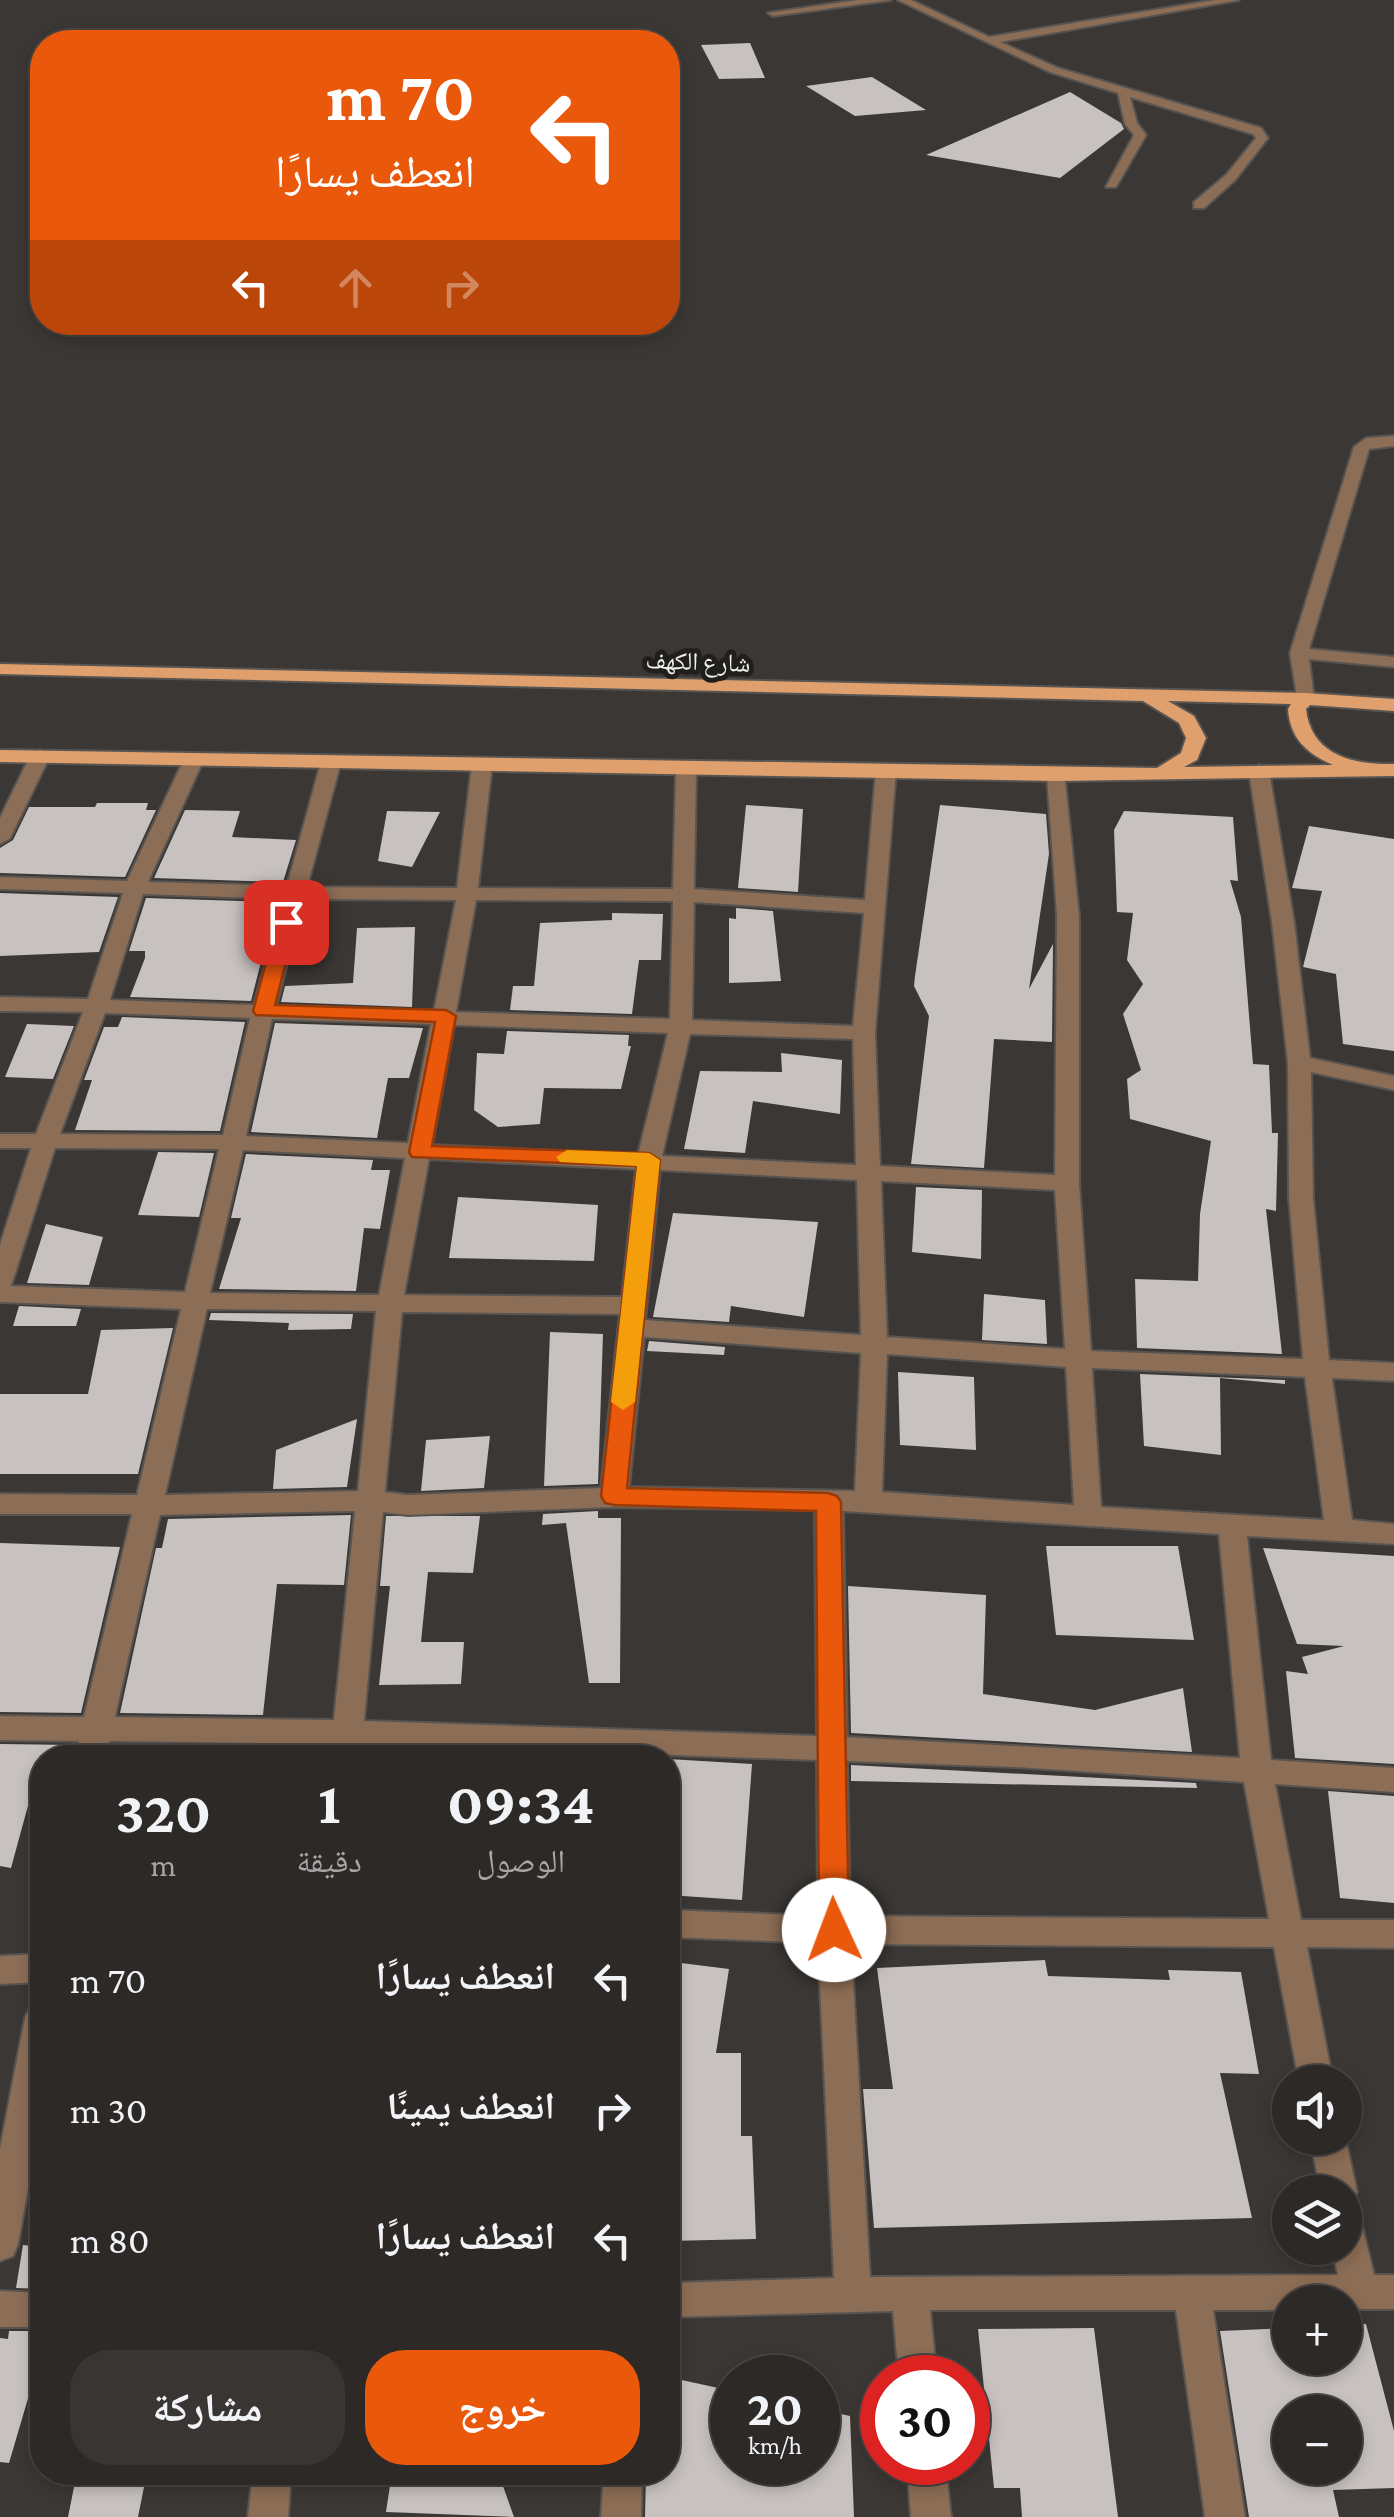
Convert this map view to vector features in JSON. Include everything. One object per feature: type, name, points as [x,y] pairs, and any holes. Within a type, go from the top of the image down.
[{"type":"main road","name":"شارع الكهف","points":[[0,669],[1305,699],[1394,705]]},
{"type":"main road","points":[[1147,698],[1186,720],[1196,738],[1190,756],[1155,774]]},
{"type":"main road","points":[[1305,699],[1297,708],[1296,720],[1307,742],[1330,758],[1360,770]]},
{"type":"main road","points":[[0,756],[1057,775],[1394,770]]},
{"type":"street","points":[[773,13],[886,0]]},
{"type":"street","points":[[904,0],[1054,70],[1257,132],[1262,138],[1231,177],[1199,205]]},
{"type":"street","points":[[988,41],[1234,0]]},
{"type":"street","points":[[1111,184],[1140,135],[1131,124],[1123,91]]},
{"type":"street","points":[[1305,699],[1300,654],[1362,447],[1372,441],[1394,441]]},
{"type":"street","points":[[1300,654],[1394,662]]},
{"type":"street","points":[[0,838],[40,756]]},
{"type":"street","points":[[0,1284],[134,887],[194,759]]},
{"type":"street","points":[[92,1744],[263,1011],[331,762]]},
{"type":"street","points":[[0,1728],[92,1744],[347,1745],[390,1302],[467,895],[482,765]]},
{"type":"street","points":[[614,1496],[649,1160],[681,1026],[686,770]]},
{"type":"street","points":[[868,1500],[874,1343],[864,1033],[886,770]]},
{"type":"street","points":[[1259,772],[1284,922],[1299,1063],[1301,1198],[1339,1530]]},
{"type":"street","points":[[1057,775],[1068,916],[1067,1183],[1088,1514]]},
{"type":"street","points":[[0,883],[294,892],[686,895],[874,908]]},
{"type":"street","points":[[0,1004],[864,1033]]},
{"type":"street","points":[[1299,1063],[1394,1084]]},
{"type":"street","points":[[0,1141],[232,1142],[1067,1183]]},
{"type":"street","points":[[0,1294],[390,1302],[632,1317],[874,1343],[1078,1359],[1394,1372]]},
{"type":"street","points":[[0,1504],[285,1504],[370,1500],[408,1505],[614,1496],[868,1500],[1394,1534]]},
{"type":"street","points":[[828,1502],[834,1930],[852,2296]]},
{"type":"street","points":[[1232,1524],[1256,1771],[1313,2065]]},
{"type":"street","points":[[680,1748],[1015,1755],[1394,1780]]},
{"type":"street","points":[[680,1924],[834,1930],[1394,1934]]},
{"type":"street","points":[[0,1970],[30,1969]]},
{"type":"street","points":[[0,2244],[30,2083]]},
{"type":"street","points":[[680,2300],[910,2294],[1377,2293],[1362,2260]]},
{"type":"street","points":[[1192,2292],[1224,2517]]},
{"type":"street","points":[[910,2294],[916,2355]]},
{"type":"street","points":[[0,2310],[30,2310]]},
{"type":"street","points":[[268,2517],[271,2485]]},
{"type":"street","points":[[621,2517],[622,2485]]},
{"type":"street","points":[[928,2485],[931,2517]]},
{"type":"building","points":[[750,43],[765,78],[719,79],[701,45]]},
{"type":"building","points":[[872,77],[926,110],[855,116],[806,86]]},
{"type":"building","points":[[1070,92],[1121,123],[1124,129],[1060,178],[926,155]]},
{"type":"building","points":[[97,803],[148,803],[146,810],[156,810],[125,877],[0,873],[0,848],[13,840],[29,807],[95,807]]},
{"type":"building","points":[[746,805],[803,809],[798,892],[738,888]]},
{"type":"building","points":[[940,805],[1046,814],[1049,854],[1029,989],[1053,944],[1052,1042],[994,1039],[984,1168],[911,1164],[929,1016],[914,986]]},
{"type":"building","points":[[185,810],[240,811],[232,837],[296,840],[283,882],[154,878]]},
{"type":"building","points":[[387,811],[440,812],[412,867],[378,861]]},
{"type":"building","points":[[1124,811],[1233,817],[1238,881],[1230,880],[1241,917],[1253,1064],[1269,1065],[1272,1133],[1278,1133],[1276,1211],[1266,1209],[1282,1354],[1137,1348],[1135,1279],[1198,1281],[1200,1214],[1211,1141],[1130,1119],[1127,1079],[1141,1070],[1123,1014],[1143,984],[1127,960],[1133,913],[1117,912],[1114,830]]},
{"type":"building","points":[[1309,826],[1394,839],[1394,1051],[1343,1044],[1336,974],[1303,967],[1322,891],[1292,888]]},
{"type":"building","points":[[0,893],[118,897],[99,952],[0,956]]},
{"type":"building","points":[[146,898],[269,902],[254,962],[261,962],[251,1001],[130,997],[145,958],[145,951],[129,951]]},
{"type":"building","points":[[736,908],[773,911],[781,981],[729,983],[729,918],[736,919]]},
{"type":"building","points":[[612,913],[663,914],[661,960],[639,960],[632,1014],[510,1010],[513,986],[534,986],[540,923],[612,920]]},
{"type":"building","points":[[415,927],[412,1007],[281,1002],[285,986],[353,983],[357,928]]},
{"type":"building","points":[[122,1017],[245,1022],[220,1131],[75,1130],[92,1080],[84,1080],[104,1027],[118,1027]]},
{"type":"building","points":[[275,1023],[423,1028],[409,1078],[388,1078],[377,1138],[251,1132]]},
{"type":"building","points":[[27,1024],[74,1026],[53,1079],[5,1077]]},
{"type":"building","points":[[507,1031],[629,1035],[631,1046],[621,1089],[544,1088],[540,1124],[498,1127],[474,1110],[477,1053],[504,1054]]},
{"type":"building","points":[[781,1053],[842,1060],[840,1114],[753,1101],[745,1153],[684,1149],[700,1071],[782,1072]]},
{"type":"building","points":[[158,1152],[214,1153],[199,1217],[138,1215]]},
{"type":"building","points":[[246,1154],[373,1160],[371,1170],[390,1170],[380,1229],[364,1228],[356,1291],[219,1289],[241,1218],[231,1218]]},
{"type":"building","points":[[916,1187],[982,1190],[981,1259],[912,1252]]},
{"type":"building","points":[[458,1197],[598,1205],[594,1261],[449,1258]]},
{"type":"building","points":[[673,1213],[818,1222],[804,1317],[731,1306],[729,1322],[653,1317]]},
{"type":"building","points":[[46,1224],[103,1237],[89,1285],[27,1283]]},
{"type":"building","points":[[984,1294],[1045,1300],[1047,1344],[982,1340]]},
{"type":"building","points":[[19,1306],[81,1309],[76,1326],[13,1326]]},
{"type":"building","points":[[211,1313],[353,1314],[351,1329],[288,1330],[289,1323],[209,1320]]},
{"type":"building","points":[[173,1328],[138,1474],[0,1474],[0,1394],[88,1394],[101,1330]]},
{"type":"building","points":[[550,1332],[603,1334],[598,1484],[544,1486]]},
{"type":"building","points":[[649,1341],[725,1347],[724,1355],[647,1351]]},
{"type":"building","points":[[898,1372],[974,1377],[976,1450],[900,1445]]},
{"type":"building","points":[[1140,1374],[1285,1380],[1285,1384],[1220,1378],[1221,1455],[1144,1446]]},
{"type":"building","points":[[357,1419],[347,1487],[273,1489],[276,1450]]},
{"type":"building","points":[[490,1436],[484,1488],[421,1491],[426,1440]]},
{"type":"building","points":[[598,1511],[598,1518],[621,1518],[620,1683],[589,1683],[566,1523],[542,1525],[543,1514]]},
{"type":"building","points":[[351,1515],[344,1585],[277,1584],[263,1715],[120,1713],[156,1548],[162,1548],[168,1519]]},
{"type":"building","points":[[386,1516],[480,1516],[473,1573],[428,1572],[421,1642],[464,1642],[461,1684],[379,1685],[390,1586],[380,1586]]},
{"type":"building","points":[[0,1543],[120,1547],[81,1713],[0,1712]]},
{"type":"building","points":[[1046,1546],[1178,1546],[1194,1640],[1056,1635]]},
{"type":"building","points":[[1263,1548],[1394,1556],[1394,1764],[1295,1758],[1286,1671],[1308,1674],[1302,1657],[1344,1646],[1297,1644]]},
{"type":"building","points":[[848,1586],[986,1595],[983,1694],[1095,1710],[1183,1688],[1192,1752],[851,1733]]},
{"type":"building","points":[[0,1744],[74,1745],[30,1745],[30,1798],[11,1868],[0,1866]]},
{"type":"building","points":[[680,1760],[752,1764],[742,1900],[680,1896]]},
{"type":"building","points":[[851,1765],[1196,1783],[1197,1788],[851,1781]]},
{"type":"building","points":[[1328,1791],[1394,1796],[1394,1903],[1340,1898]]},
{"type":"building","points":[[1045,1960],[1048,1976],[1170,1980],[1168,1970],[1241,1972],[1259,2074],[1220,2073],[1252,2218],[874,2228],[863,2089],[893,2089],[877,1968]]},
{"type":"building","points":[[680,1963],[729,1969],[716,2053],[741,2053],[741,2136],[752,2136],[756,2239],[680,2241]]},
{"type":"building","points":[[23,2245],[30,2246],[30,2289],[16,2288]]},
{"type":"building","points":[[1362,2324],[1366,2324],[1394,2431],[1394,2488],[1333,2490],[1339,2517],[1249,2517],[1220,2331],[1272,2329],[1272,2375],[1362,2375]]},
{"type":"building","points":[[1094,2328],[1118,2517],[1022,2517],[1020,2488],[994,2488],[990,2355],[981,2355],[978,2329]]},
{"type":"building","points":[[9,2331],[30,2331],[30,2392],[9,2463],[0,2462],[0,2338],[8,2339]]},
{"type":"building","points":[[680,2380],[710,2386],[710,2485],[840,2485],[840,2414],[850,2416],[854,2517],[645,2517],[646,2485],[680,2485]]},
{"type":"building","points":[[74,2485],[144,2485],[138,2517],[68,2517]]},
{"type":"building","points":[[390,2485],[503,2485],[514,2517],[386,2512]]},
{"type":"slow traffic","points":[[567,1157],[649,1160],[623,1402]]},
{"type":"route","points":[[286,922],[263,1011],[446,1016],[420,1152],[649,1160],[614,1496],[828,1502],[834,1930]]}]
